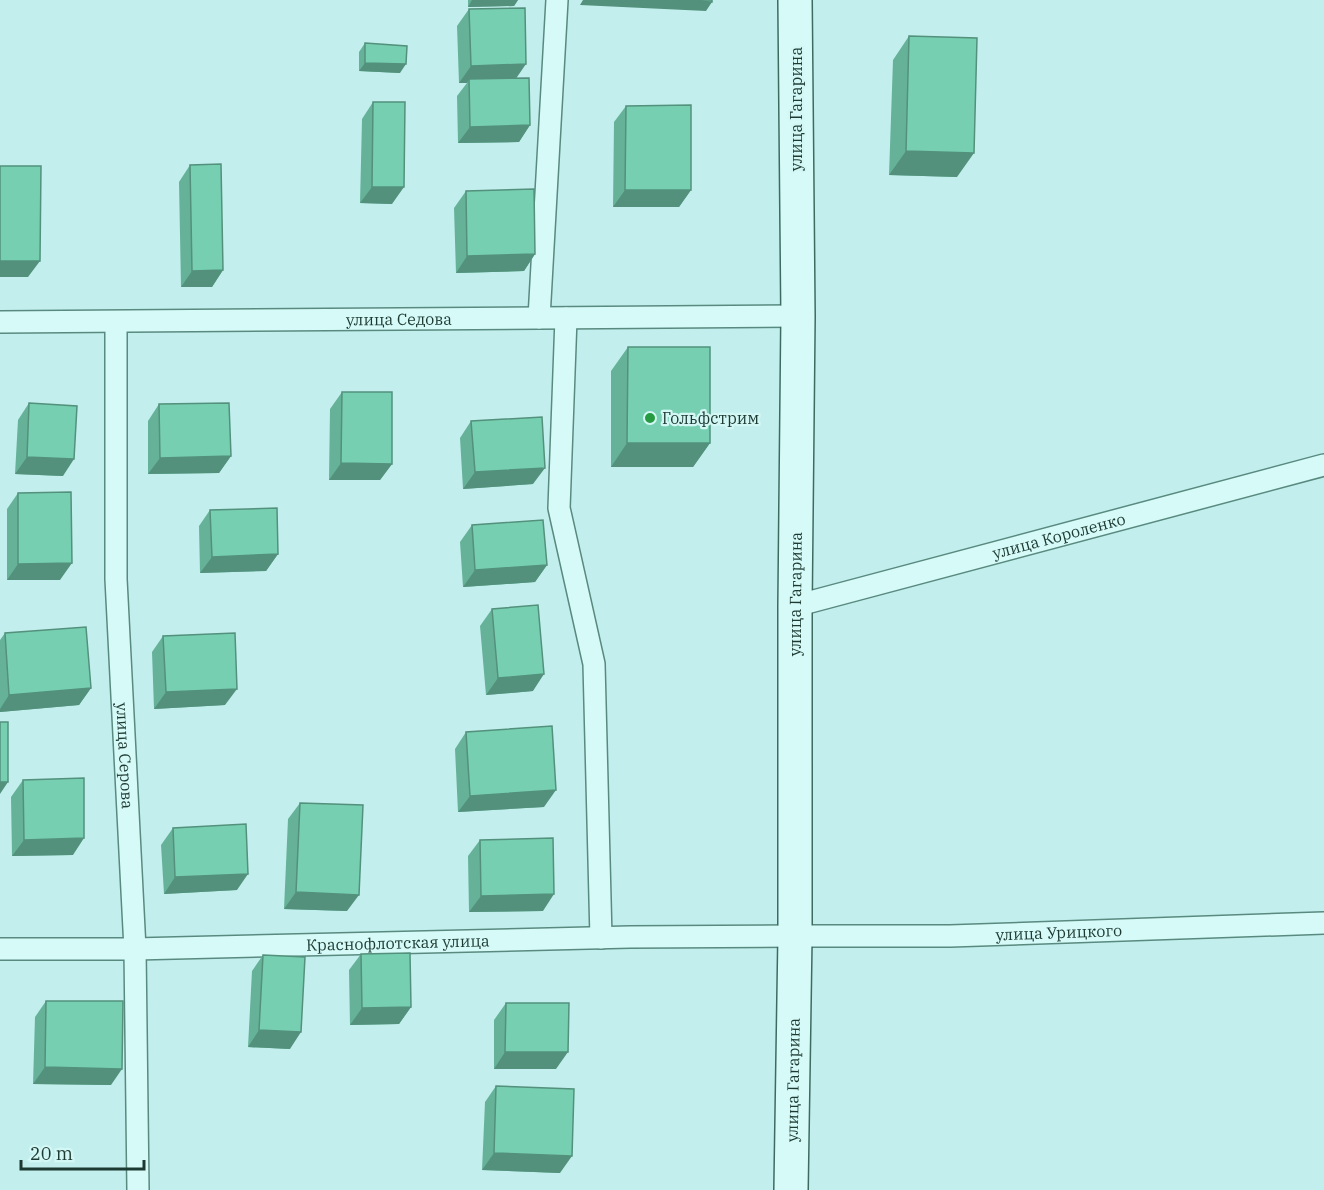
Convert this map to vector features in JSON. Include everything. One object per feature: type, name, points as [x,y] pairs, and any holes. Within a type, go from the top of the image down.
[{"type":"main road","name":"улица Гагарина","points":[[791,1190],[795,936],[798,316],[795,0]]},
{"type":"lane","points":[[539,318],[557,0]]},
{"type":"lane","name":"улица Седова","points":[[0,322],[798,316]]},
{"type":"lane","points":[[566,318],[559,508],[594,664],[601,938]]},
{"type":"lane","name":"улица Серова","points":[[116,322],[116,579],[135,949],[138,1190]]},
{"type":"lane","name":"улица Короленко","points":[[795,606],[1324,465]]},
{"type":"lane","name":"улица Урицкого","points":[[795,936],[950,936],[1324,923]]},
{"type":"lane","name":"Краснофлотская улица","points":[[0,949],[135,949],[601,938],[795,936]]},
{"type":"building","points":[[668,0],[712,0],[712,2]]},
{"type":"building","points":[[525,8],[526,64],[471,66],[469,9]]},
{"type":"building","points":[[909,36],[977,38],[974,153],[906,151]]},
{"type":"building","points":[[365,43],[407,46],[406,64],[365,63]]},
{"type":"building","points":[[529,78],[530,125],[470,127],[469,79]]},
{"type":"building","points":[[373,102],[405,102],[404,187],[372,187]]},
{"type":"building","points":[[691,105],[691,190],[625,190],[626,106]]},
{"type":"building","points":[[221,164],[223,270],[192,271],[190,165]]},
{"type":"building","points":[[0,166],[41,166],[40,261],[0,261]]},
{"type":"building","points":[[534,189],[535,254],[467,256],[466,191]]},
{"type":"building","points":[[628,347],[710,347],[710,443],[627,443]]},
{"type":"building","points":[[342,392],[392,392],[392,464],[341,463]]},
{"type":"building","points":[[29,403],[77,406],[74,459],[27,457]]},
{"type":"building","points":[[229,403],[231,456],[160,458],[159,404]]},
{"type":"building","points":[[542,417],[545,468],[475,472],[471,421]]},
{"type":"building","points":[[71,492],[72,563],[18,564],[18,493]]},
{"type":"building","points":[[277,508],[278,554],[212,557],[210,510]]},
{"type":"building","points":[[543,520],[547,565],[475,570],[472,525]]},
{"type":"building","points":[[538,605],[544,674],[498,678],[492,609]]},
{"type":"building","points":[[86,627],[91,688],[9,695],[5,633]]},
{"type":"building","points":[[235,633],[237,689],[166,692],[163,636]]},
{"type":"building","points":[[0,722],[8,722],[8,782],[0,782]]},
{"type":"building","points":[[552,726],[556,790],[470,796],[466,732]]},
{"type":"building","points":[[84,778],[84,838],[24,840],[23,780]]},
{"type":"building","points":[[300,803],[363,805],[359,895],[296,892]]},
{"type":"building","points":[[246,824],[248,874],[175,877],[173,828]]},
{"type":"building","points":[[553,838],[554,894],[481,896],[480,840]]},
{"type":"building","points":[[410,953],[411,1007],[362,1008],[361,954]]},
{"type":"building","points":[[263,955],[305,957],[301,1032],[259,1030]]},
{"type":"building","points":[[46,1001],[123,1001],[122,1069],[45,1067]]},
{"type":"building","points":[[506,1003],[569,1003],[568,1052],[505,1052]]},
{"type":"building","points":[[496,1086],[574,1089],[572,1156],[494,1153]]},
{"type":"place","name":"Гольфстрим","points":[[650,418]]}]
